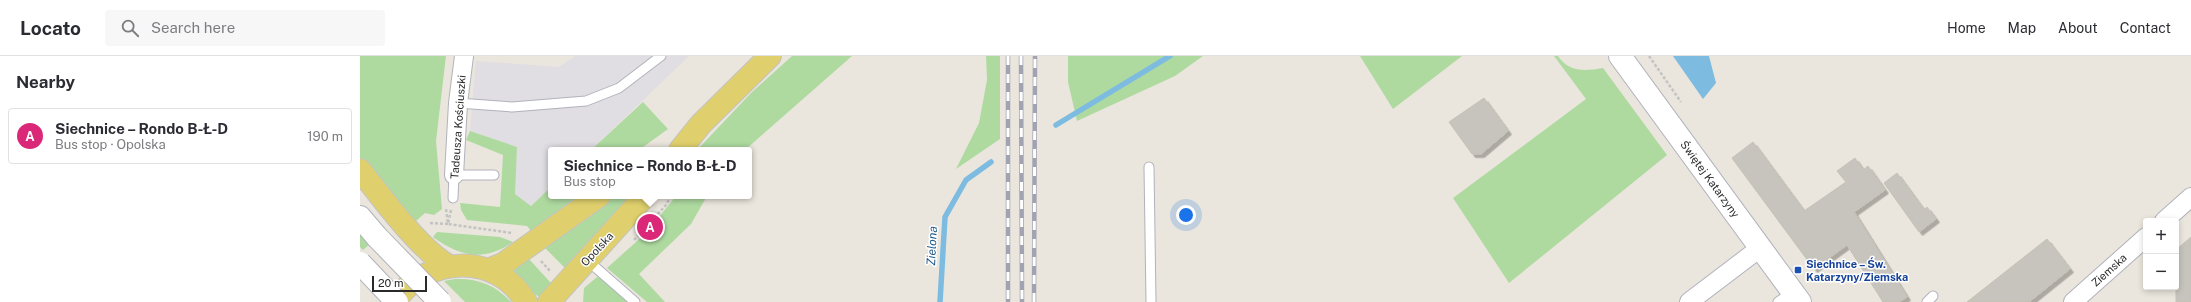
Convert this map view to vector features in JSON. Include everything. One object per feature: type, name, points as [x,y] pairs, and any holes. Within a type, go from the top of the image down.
[{"type":"main road","points":[[682,147],[701,124],[770,56]]},
{"type":"main road","points":[[668,147],[701,124]]},
{"type":"main road","points":[[360,170],[412,233],[436,259],[449,266]]},
{"type":"main road","points":[[488,270],[503,264],[595,199]]},
{"type":"main road","name":"Opolska","points":[[550,302],[586,259],[642,199]]},
{"type":"main road","points":[[394,302],[402,291],[415,279],[431,271],[449,266],[468,266],[488,270],[509,282],[526,302]]},
{"type":"street","name":"Tadeusza Kościuszki","points":[[454,175],[458,103],[464,56]]},
{"type":"street","name":"Świętej Katarzyny","points":[[1620,56],[1760,248],[1790,299]]},
{"type":"street","points":[[2167,218],[2191,197]]},
{"type":"street","points":[[360,217],[377,237],[440,302]]},
{"type":"street","name":"Ziemska","points":[[2073,302],[2143,240]]},
{"type":"street","points":[[1688,302],[1760,248]]},
{"type":"street","points":[[360,263],[397,302]]},
{"type":"lane","points":[[458,103],[512,107],[586,101],[619,88],[661,56]]},
{"type":"lane","points":[[1149,167],[1151,302]]},
{"type":"lane","points":[[454,175],[494,175]]},
{"type":"lane","name":"Tadeusza Kościuszki","points":[[452,198],[454,175]]},
{"type":"lane","points":[[586,259],[635,302]]},
{"type":"shaded area","points":[[575,56],[689,56],[594,147],[548,147],[548,190],[531,206],[515,194],[517,147],[470,131],[476,61],[559,67]]},
{"type":"green space","points":[[360,56],[446,56],[436,141],[442,209],[434,215],[425,213],[415,222],[360,158]]},
{"type":"green space","points":[[792,56],[852,56],[748,147],[700,147],[752,92]]},
{"type":"green space","points":[[986,56],[1000,56],[1000,139],[956,169],[979,123],[987,80]]},
{"type":"green space","points":[[1068,56],[1203,56],[1175,76],[1077,121],[1068,82]]},
{"type":"green space","points":[[1360,56],[1462,56],[1393,109]]},
{"type":"green space","points":[[1554,56],[1558,56],[1562,62],[1578,70],[1603,68],[1667,155],[1509,283],[1453,198],[1586,99]]},
{"type":"green space","points":[[643,102],[668,129],[643,147],[594,147]]},
{"type":"green space","points":[[470,131],[517,147],[515,194],[531,206],[548,190],[548,199],[574,199],[531,231],[527,226],[467,220],[461,210],[460,203],[500,207],[503,155],[466,140]]},
{"type":"green space","points":[[607,199],[627,199],[565,268],[544,247]]},
{"type":"green space","points":[[674,199],[705,199],[691,224],[639,274],[665,302],[647,302],[607,268],[646,233]]},
{"type":"green space","points":[[360,232],[370,244],[363,250],[360,247]]},
{"type":"green space","points":[[437,232],[500,237],[513,242],[503,248],[483,254],[463,253],[443,244],[433,237]]},
{"type":"green space","points":[[528,258],[551,283],[540,297],[537,296],[514,272],[515,269]]},
{"type":"green space","points":[[597,277],[602,279],[629,302],[583,302],[584,288]]},
{"type":"green space","points":[[455,279],[478,281],[486,284],[499,291],[511,302],[465,302],[444,281]]},
{"type":"water","points":[[1673,56],[1709,56],[1716,83],[1703,99]]},
{"type":"building","points":[[1484,98],[1508,131],[1481,154],[1472,154],[1449,122]]},
{"type":"building","points":[[1753,142],[1804,211],[1846,182],[1837,171],[1855,158],[1863,170],[1868,166],[1885,190],[1854,212],[1907,297],[1899,302],[1883,302],[1847,245],[1814,269],[1732,158]]},
{"type":"building","points":[[1897,173],[1924,210],[1927,207],[1936,219],[1919,232],[1884,183]]},
{"type":"building","points":[[2191,237],[2191,302],[2176,302],[2176,290],[2179,290],[2179,247]]},
{"type":"building","points":[[2047,239],[2070,269],[2029,302],[1967,302]]},
{"type":"waterway","name":"Zielona","points":[[1056,125],[1170,56]]},
{"type":"waterway","name":"Zielona","points":[[940,302],[945,217],[966,180],[991,162]]},
{"type":"railway","points":[[1008,56],[1008,302]]},
{"type":"railway","points":[[1021,56],[1022,302]]},
{"type":"railway","points":[[1034,302],[1035,56]]},
{"type":"place","name":"Siechnice – Rondo B-Ł-D","points":[[650,227]]},
{"type":"place","name":"Siechnice – Św. Katarzyny/Ziemska","points":[[1798,270]]}]
